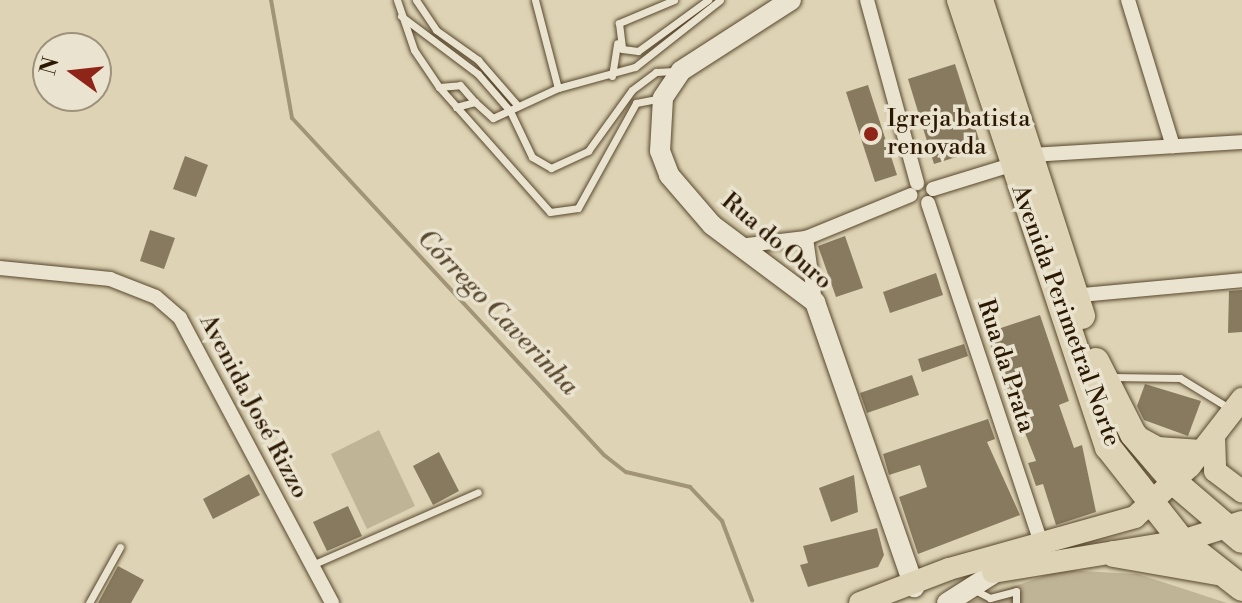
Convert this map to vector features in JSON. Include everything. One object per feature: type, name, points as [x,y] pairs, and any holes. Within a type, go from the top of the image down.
[{"type":"highway","name":"Avenida Perimetral Norte","points":[[960,0],[1020,160],[1066,297],[1108,447],[1182,541],[1232,581]]},
{"type":"highway","name":"Avenida Perimetral Norte","points":[[980,0],[1020,160]]},
{"type":"highway","name":"Avenida Perimetral Norte","points":[[1066,297],[1102,381],[1136,438],[1174,482],[1237,529]]},
{"type":"highway","points":[[1136,438],[1157,450],[1207,445]]},
{"type":"highway","points":[[1114,554],[1232,581]]},
{"type":"main road","points":[[860,603],[1041,543],[1117,525],[1152,505],[1207,445],[1237,405]]},
{"type":"main road","points":[[1207,445],[1215,471],[1242,491]]},
{"type":"main road","points":[[914,587],[999,570],[1114,554],[1237,529]]},
{"type":"street","name":"Rua do Ouro","points":[[791,0],[681,71],[663,98],[657,127],[669,175],[739,246],[815,302],[914,587]]},
{"type":"street","points":[[867,0],[914,189]]},
{"type":"street","points":[[1128,0],[1173,146]]},
{"type":"street","points":[[739,246],[806,238],[914,189],[931,196],[1020,160],[1242,142]]},
{"type":"street","name":"Rua da Prata","points":[[931,196],[1041,543]]},
{"type":"street","points":[[806,238],[815,302]]},
{"type":"street","name":"Avenida José Rizzo","points":[[0,268],[110,279],[156,297],[180,318],[332,603]]},
{"type":"street","points":[[1066,297],[1242,280]]},
{"type":"street","points":[[947,603],[975,590],[999,570]]},
{"type":"lane","points":[[397,0],[399,14],[439,87],[541,206],[560,214],[578,208],[596,183],[636,103],[663,98]]},
{"type":"lane","points":[[416,0],[436,30],[478,60],[518,106]]},
{"type":"lane","points":[[535,0],[558,88]]},
{"type":"lane","points":[[612,76],[619,23],[674,0]]},
{"type":"lane","points":[[617,42],[638,51],[708,0]]},
{"type":"lane","points":[[439,87],[460,85],[493,118],[558,88],[612,76],[635,67],[720,0]]},
{"type":"lane","points":[[399,14],[478,74],[510,111],[532,157],[551,168],[588,151],[632,90],[656,72],[681,71]]},
{"type":"lane","points":[[456,107],[475,102]]},
{"type":"lane","points":[[1102,381],[1124,373],[1180,378],[1237,405]]},
{"type":"lane","points":[[312,565],[478,492]]},
{"type":"lane","points":[[89,603],[120,547]]},
{"type":"lane","points":[[975,590],[990,598],[1016,591],[1016,603]]},
{"type":"shaded area","points":[[379,430],[415,506],[367,529],[331,454]]},
{"type":"shaded area","points":[[1061,570],[1138,574],[1227,603],[967,603]]},
{"type":"building","points":[[955,64],[982,149],[934,164],[908,79]]},
{"type":"building","name":"Igreja batista renovada","points":[[868,85],[897,175],[875,182],[846,92]]},
{"type":"building","points":[[185,156],[208,165],[196,197],[173,189]]},
{"type":"building","points":[[150,230],[175,238],[164,269],[140,261]]},
{"type":"building","points":[[845,236],[863,288],[836,297],[818,246]]},
{"type":"building","points":[[936,273],[943,295],[890,313],[883,292]]},
{"type":"building","points":[[1242,290],[1242,332],[1228,333],[1229,291]]},
{"type":"building","points":[[1040,315],[1069,401],[1059,405],[1074,448],[1082,445],[1096,512],[1056,525],[1043,484],[1036,486],[1028,463],[1036,461],[986,333]]},
{"type":"building","points":[[964,344],[968,356],[922,372],[918,359]]},
{"type":"building","points":[[912,375],[919,395],[867,413],[860,393]]},
{"type":"building","points":[[1145,384],[1201,401],[1188,436],[1144,420],[1137,406]]},
{"type":"building","points":[[988,419],[995,439],[987,442],[1020,515],[918,554],[899,497],[927,487],[920,465],[889,475],[883,454]]},
{"type":"building","points":[[439,452],[459,491],[433,505],[413,466]]},
{"type":"building","points":[[249,474],[260,495],[213,519],[203,499]]},
{"type":"building","points":[[854,475],[858,512],[831,522],[819,488]]},
{"type":"building","points":[[348,506],[362,536],[327,551],[313,522]]},
{"type":"building","points":[[877,528],[884,555],[878,567],[808,587],[800,565],[808,563],[803,546]]},
{"type":"building","points":[[118,566],[144,580],[131,603],[98,603]]},
{"type":"waterway","name":"Córrego Caverinha","points":[[271,0],[292,118],[604,455],[626,472],[690,487],[722,521],[752,600]]},
{"type":"place","name":"Igreja batista renovada","points":[[871,134]]}]
